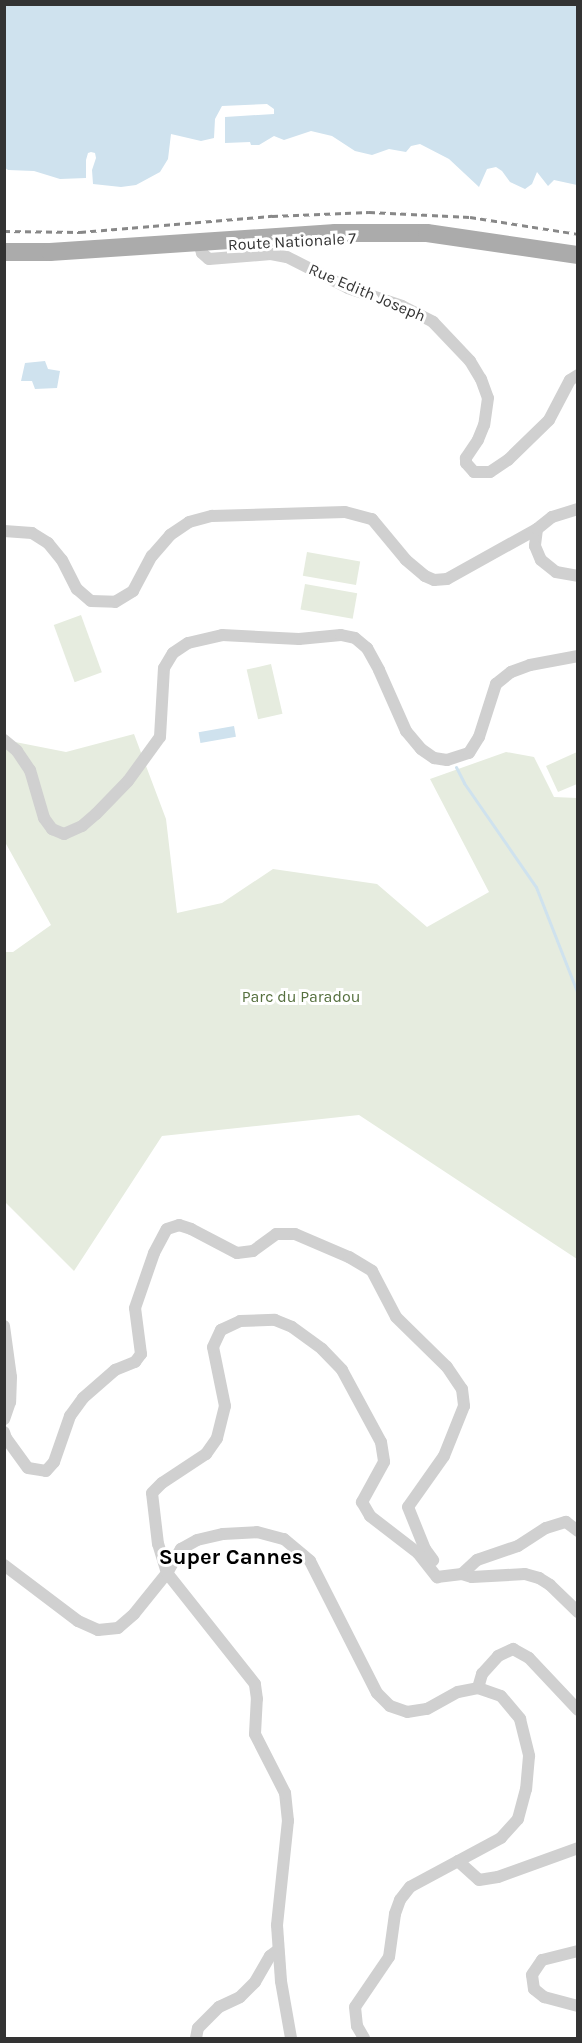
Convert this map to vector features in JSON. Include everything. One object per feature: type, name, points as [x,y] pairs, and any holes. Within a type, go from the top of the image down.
[{"type":"main road","points":[[4,252],[50,252],[347,233],[428,233],[578,255]]},
{"type":"main road","name":"Route Nationale 7","points":[[4,258],[72,257],[200,246],[335,239],[428,239],[578,261]]},
{"type":"street","name":"Rue Edith Joseph","points":[[200,246],[202,254],[208,259],[271,254],[287,257],[348,288],[402,306],[433,322],[470,361],[481,379],[488,398],[484,424],[478,440],[466,458],[466,463],[474,472],[490,472],[508,460],[549,420],[570,380],[578,375]]},
{"type":"street","points":[[4,531],[32,533],[48,543],[62,560],[77,589],[91,601],[115,602],[133,591],[152,556],[170,535],[189,522],[212,516],[345,512],[372,519],[406,560],[425,576],[434,580],[447,579],[537,529],[552,517],[578,509]]},
{"type":"street","points":[[537,529],[535,546],[541,560],[556,572],[578,576]]},
{"type":"street","points":[[4,740],[17,751],[30,770],[44,819],[52,829],[64,834],[82,826],[96,814],[128,781],[160,737],[164,669],[173,654],[188,642],[222,635],[298,639],[341,634],[355,638],[367,648],[406,731],[421,749],[434,758],[447,760],[468,753],[474,744],[496,684],[511,672],[530,665],[578,656]]},
{"type":"street","points":[[4,1432],[28,1468],[46,1471],[54,1462],[70,1416],[83,1398],[115,1370],[135,1362],[141,1354],[135,1308],[154,1253],[167,1229],[179,1225],[191,1229],[224,1249],[237,1253],[253,1251],[276,1234],[295,1234],[349,1257],[372,1271],[396,1317],[447,1367],[462,1389],[464,1406],[444,1456],[408,1507],[425,1549],[438,1567],[455,1574],[472,1577],[525,1574],[539,1578],[559,1593],[578,1612]]},
{"type":"street","points":[[291,2038],[278,1950],[277,1925],[288,1821],[285,1793],[255,1734],[257,1699],[255,1684],[167,1573],[158,1544],[152,1493],[162,1483],[206,1454],[217,1438],[225,1406],[213,1347],[222,1330],[240,1321],[275,1320],[292,1327],[322,1349],[342,1370],[381,1442],[384,1462],[362,1502],[370,1516],[418,1553],[436,1577],[455,1574],[477,1560],[519,1546],[546,1528],[566,1522],[578,1531]]},
{"type":"street","points":[[4,1326],[11,1377],[10,1402],[4,1419]]},
{"type":"street","points":[[4,1565],[78,1621],[98,1630],[117,1628],[134,1614],[167,1573],[181,1549],[197,1540],[224,1534],[257,1532],[284,1539],[310,1561],[377,1693],[390,1706],[407,1712],[427,1709],[458,1692],[478,1688],[501,1696],[520,1719],[529,1756],[526,1789],[518,1818],[501,1838],[410,1887],[400,1900],[395,1914],[389,1957],[355,2007],[357,2026],[364,2038]]},
{"type":"street","points":[[478,1688],[482,1674],[498,1656],[513,1649],[529,1658],[578,1710]]},
{"type":"street","points":[[458,1861],[479,1880],[498,1877],[578,1848]]},
{"type":"street","points":[[196,2038],[198,2028],[219,2007],[240,1997],[255,1982],[270,1956],[278,1950]]},
{"type":"street","points":[[578,1951],[542,1960],[532,1975],[534,1989],[544,1997],[578,2006]]},
{"type":"green space","points":[[307,552],[360,561],[356,585],[303,576]]},
{"type":"green space","points":[[305,584],[357,593],[353,619],[300,610]]},
{"type":"green space","points":[[81,615],[102,672],[75,682],[54,625]]},
{"type":"green space","points":[[271,664],[282,714],[258,719],[247,670]]},
{"type":"green space","name":"Parc du Paradou","points":[[134,734],[166,819],[177,913],[222,903],[273,869],[377,884],[427,927],[489,892],[430,779],[506,752],[534,757],[554,797],[577,798],[577,1259],[359,1115],[162,1136],[74,1271],[5,1202],[4,952],[13,952],[51,925],[5,842],[5,740],[66,752]]},
{"type":"green space","points":[[577,752],[577,784],[558,792],[546,766]]},
{"type":"water","points":[[4,5],[577,5],[577,185],[554,180],[548,186],[537,172],[532,184],[525,189],[510,182],[496,167],[487,169],[479,187],[449,159],[420,144],[411,146],[406,152],[389,149],[372,155],[355,151],[332,136],[311,131],[284,140],[274,136],[259,145],[251,145],[250,142],[225,143],[225,117],[274,114],[274,109],[267,104],[222,106],[215,119],[214,138],[201,141],[171,134],[168,159],[160,172],[136,185],[121,187],[93,184],[92,170],[96,158],[95,153],[91,152],[88,153],[86,160],[86,178],[60,179],[34,171],[8,170],[4,167]]},
{"type":"water","points":[[45,361],[48,369],[60,371],[57,388],[35,389],[32,381],[21,381],[25,363]]},
{"type":"water","points":[[234,726],[236,737],[200,743],[199,732]]},
{"type":"waterway","points":[[456,767],[464,783],[536,887],[578,994]]},
{"type":"railway","points":[[4,231],[80,232],[272,216],[369,212],[470,217],[578,234]]},
{"type":"district","name":"Super Cannes","points":[[231,1558]]}]
